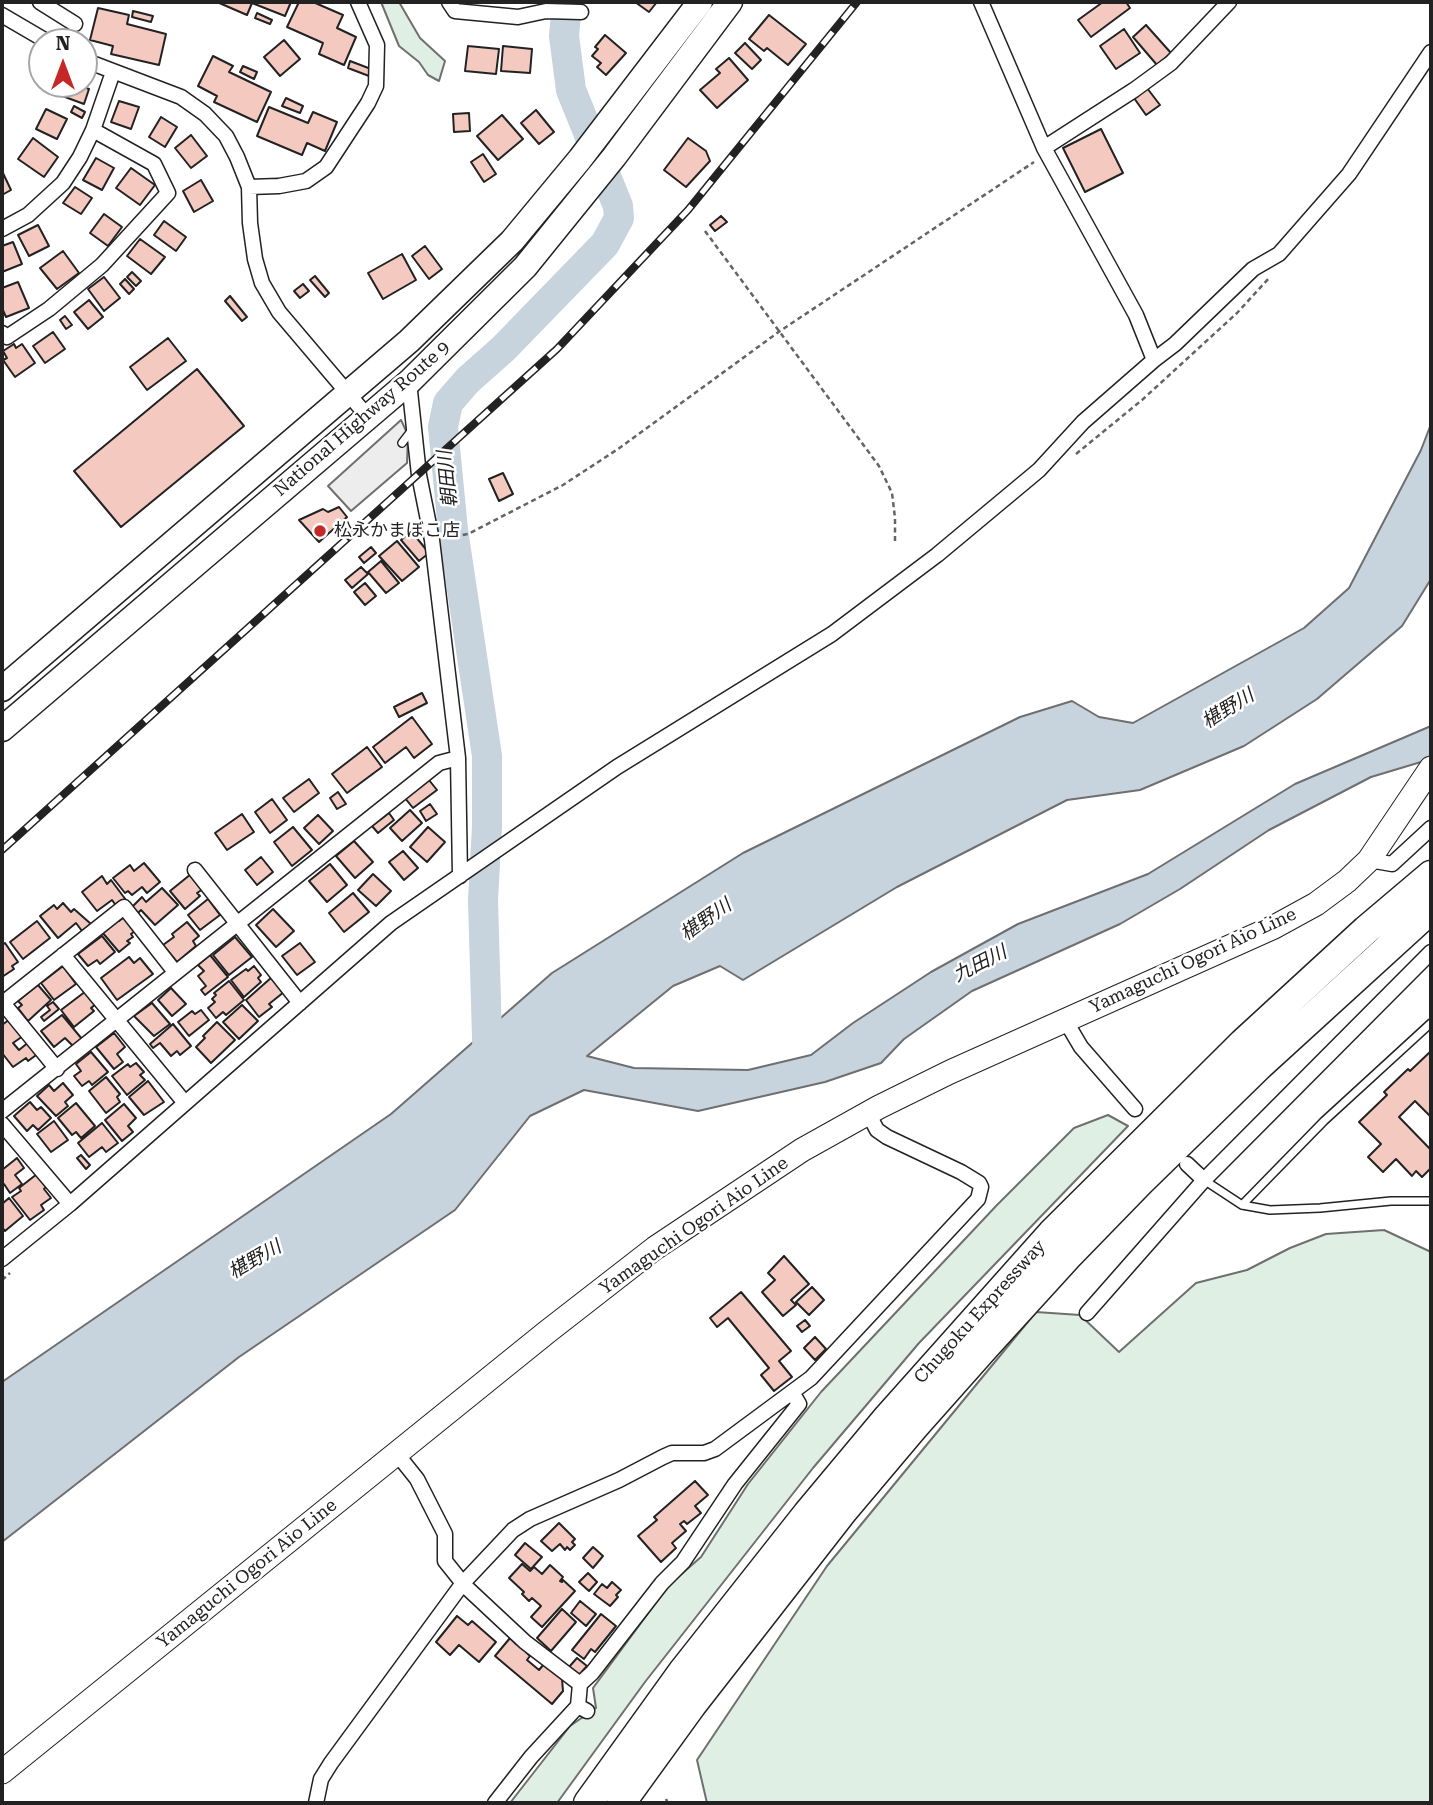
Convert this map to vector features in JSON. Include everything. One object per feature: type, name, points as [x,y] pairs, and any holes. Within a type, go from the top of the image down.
[{"type":"highway","name":"National Highway Route 9","points":[[2,689],[409,341],[512,241],[604,129],[700,2]]},
{"type":"highway","name":"National Highway Route 9","points":[[2,729],[409,382],[525,267],[614,157],[730,2]]},
{"type":"highway","name":"Chugoku Expressway","points":[[588,1803],[683,1671],[807,1514],[888,1416],[1052,1233],[1243,1042],[1431,875]]},
{"type":"highway","name":"Chugoku Expressway","points":[[621,1803],[716,1674],[844,1510],[986,1346],[1150,1172],[1259,1065],[1431,909]]},
{"type":"main road","name":"Yamaguchi Ogori Aio Line","points":[[2,1772],[655,1248],[802,1150],[867,1114],[950,1072],[1274,927],[1316,904],[1347,881],[1369,860],[1431,768]]},
{"type":"street","points":[[40,2],[75,24]]},
{"type":"street","points":[[249,187],[279,186],[306,181],[326,167],[368,103],[376,86],[377,45],[358,2]]},
{"type":"street","points":[[449,2],[455,10],[496,8],[518,17],[546,11],[581,12]]},
{"type":"street","points":[[981,2],[1046,151],[1136,315],[1154,360]]},
{"type":"street","points":[[1046,151],[1171,63],[1229,2]]},
{"type":"street","points":[[2,15],[28,30]]},
{"type":"street","points":[[2,1259],[70,1204],[391,923],[617,767],[843,626],[937,555],[1039,470],[1083,422],[1175,344],[1253,269],[1279,254],[1349,174],[1431,52]]},
{"type":"street","points":[[98,66],[181,97],[205,114],[226,136],[249,187],[250,223],[255,259],[262,283],[279,312],[368,417]]},
{"type":"street","points":[[2,229],[48,200],[63,183],[93,130],[113,72]]},
{"type":"street","points":[[2,333],[8,337],[49,309],[102,265],[168,193],[154,164],[93,130]]},
{"type":"street","points":[[409,382],[423,500],[432,540],[458,758],[464,873]]},
{"type":"street","points":[[2,1111],[439,763],[458,758]]},
{"type":"street","points":[[1369,860],[1392,864],[1431,828]]},
{"type":"street","points":[[195,870],[300,1003]]},
{"type":"street","points":[[57,1069],[3,1003],[124,907],[176,972]]},
{"type":"street","points":[[1087,1313],[1205,1180],[1431,952]]},
{"type":"street","points":[[63,955],[185,1103]]},
{"type":"street","points":[[1065,1020],[1081,1048],[1135,1109]]},
{"type":"street","points":[[316,1803],[321,1779],[331,1763],[463,1584],[513,1530],[530,1519],[673,1453],[704,1453],[715,1449],[811,1378],[978,1199],[981,1187],[979,1183],[887,1137],[877,1130],[867,1114]]},
{"type":"street","points":[[2,1124],[70,1204]]},
{"type":"street","points":[[1187,1164],[1205,1180]]},
{"type":"street","points":[[580,1684],[592,1673],[662,1583],[683,1562],[735,1484],[799,1404],[792,1392]]},
{"type":"street","points":[[397,1454],[417,1479],[437,1516],[445,1534],[446,1561],[463,1584],[525,1642],[580,1684],[582,1708],[531,1756],[495,1803]]},
{"type":"lane","points":[[402,443],[414,426]]},
{"type":"lane","points":[[1242,1205],[1324,1121],[1431,1023]]},
{"type":"lane","points":[[1205,1180],[1242,1205],[1270,1210],[1391,1201],[1431,1201]]},
{"type":"path","points":[[432,540],[468,534],[563,485],[780,331],[1046,151]]},
{"type":"path","points":[[705,231],[879,466],[892,493],[895,543]]},
{"type":"path","points":[[666,1799],[668,1803]]},
{"type":"green space","points":[[381,2],[399,2],[420,38],[445,61],[439,81],[428,75],[419,62],[399,46]]},
{"type":"green space","points":[[1108,1115],[1128,1126],[919,1343],[813,1468],[645,1682],[557,1803],[510,1803],[570,1726],[596,1708],[593,1688],[669,1585],[701,1557],[748,1484],[821,1392],[997,1205],[1074,1128]]},
{"type":"green space","points":[[1384,1230],[1431,1252],[1431,1803],[707,1803],[697,1760],[827,1566],[1036,1312],[1080,1315],[1119,1352],[1196,1283],[1247,1270],[1290,1248],[1326,1234]]},
{"type":"shaded area","name":"松永かまぼこ店","points":[[401,420],[408,435],[407,463],[351,511],[328,486]]},
{"type":"water","points":[[1431,424],[1431,579],[1402,626],[1317,699],[1244,746],[1140,790],[1067,800],[897,887],[743,980],[720,966],[673,986],[587,1056],[634,1068],[748,1070],[811,1055],[853,1023],[931,972],[1018,924],[1148,874],[1295,784],[1431,726],[1431,759],[1371,777],[1269,830],[1180,889],[1120,924],[972,991],[904,1039],[881,1063],[825,1082],[698,1111],[584,1090],[530,1116],[455,1210],[239,1357],[2,1542],[2,1382],[391,1114],[552,973],[743,853],[1020,717],[1072,701],[1099,717],[1133,723],[1304,628],[1349,588],[1421,450]]},
{"type":"building","points":[[217,2],[291,2],[285,16],[252,3],[247,15]]},
{"type":"building","points":[[299,2],[313,2],[343,15],[337,28],[356,37],[344,65],[319,54],[323,43],[287,27]]},
{"type":"building","points":[[635,2],[657,2],[649,12]]},
{"type":"building","points":[[1103,2],[1126,2],[1130,8],[1091,37],[1078,20]]},
{"type":"building","points":[[98,8],[129,15],[127,24],[166,34],[159,65],[111,54],[113,46],[98,42],[98,28],[93,28]]},
{"type":"building","points":[[133,11],[153,16],[151,22],[132,17]]},
{"type":"building","points":[[257,13],[272,20],[270,24],[255,18]]},
{"type":"building","points":[[769,15],[806,44],[788,65],[767,48],[764,51],[749,39]]},
{"type":"building","points":[[1146,25],[1171,53],[1157,65],[1133,37]]},
{"type":"building","points":[[1124,29],[1140,53],[1116,69],[1100,46]]},
{"type":"building","points":[[605,35],[626,53],[606,75],[597,67],[601,63],[592,56],[598,49],[595,47]]},
{"type":"building","points":[[284,40],[300,59],[280,76],[264,57]]},
{"type":"building","points":[[745,43],[761,60],[752,69],[735,53]]},
{"type":"building","points":[[468,46],[499,49],[496,74],[465,71]]},
{"type":"building","points":[[503,46],[532,49],[530,73],[501,71]]},
{"type":"building","points":[[213,56],[233,66],[229,72],[271,92],[257,122],[214,102],[217,96],[198,86]]},
{"type":"building","points":[[729,58],[748,80],[717,108],[700,90],[720,73],[716,69]]},
{"type":"building","points":[[350,61],[371,69],[369,76],[348,68]]},
{"type":"building","points":[[243,66],[257,72],[254,79],[240,72]]},
{"type":"building","points":[[1147,88],[1160,105],[1146,115],[1134,98]]},
{"type":"building","points":[[68,98],[86,98],[84,104]]},
{"type":"building","points":[[286,98],[303,106],[300,113],[282,106]]},
{"type":"building","points":[[119,101],[139,107],[131,129],[111,122]]},
{"type":"building","points":[[74,106],[85,112],[82,118],[71,112]]},
{"type":"building","points":[[269,107],[308,123],[313,112],[337,122],[325,151],[307,143],[302,155],[257,136]]},
{"type":"building","points":[[46,109],[67,119],[57,139],[36,129]]},
{"type":"building","points":[[536,110],[554,132],[539,144],[521,123]]},
{"type":"building","points":[[469,113],[470,131],[454,132],[453,114]]},
{"type":"building","points":[[502,115],[523,139],[498,160],[477,136]]},
{"type":"building","points":[[161,117],[177,127],[165,147],[149,137]]},
{"type":"building","points":[[1101,129],[1123,173],[1085,192],[1063,148]]},
{"type":"building","points":[[191,135],[207,156],[191,168],[175,148]]},
{"type":"building","points":[[33,138],[58,157],[44,177],[18,159]]},
{"type":"building","points":[[688,138],[706,151],[710,161],[686,187],[664,170]]},
{"type":"building","points":[[483,154],[496,174],[484,182],[471,162]]},
{"type":"building","points":[[96,158],[114,168],[102,190],[83,180]]},
{"type":"building","points":[[131,168],[155,185],[140,205],[116,188]]},
{"type":"building","points":[[2,171],[11,190],[2,195]]},
{"type":"building","points":[[201,180],[213,201],[194,212],[183,191]]},
{"type":"building","points":[[75,187],[92,198],[81,214],[63,203]]},
{"type":"building","points":[[104,214],[122,227],[108,246],[90,233]]},
{"type":"building","points":[[721,216],[727,222],[715,231],[710,225]]},
{"type":"building","points":[[164,221],[186,237],[176,251],[154,235]]},
{"type":"building","points":[[38,225],[49,246],[29,256],[18,235]]},
{"type":"building","points":[[140,239],[165,257],[151,274],[127,256]]},
{"type":"building","points":[[13,242],[22,264],[2,272],[2,246]]},
{"type":"building","points":[[425,246],[442,269],[429,279],[412,256]]},
{"type":"building","points":[[63,251],[79,273],[57,289],[40,268]]},
{"type":"building","points":[[402,254],[416,280],[383,299],[368,273]]},
{"type":"building","points":[[132,272],[141,281],[136,286],[127,277]]},
{"type":"building","points":[[315,276],[329,293],[325,297],[310,280]]},
{"type":"building","points":[[104,277],[120,298],[104,311],[88,289]]},
{"type":"building","points":[[125,279],[134,289],[129,294],[120,284]]},
{"type":"building","points":[[18,282],[29,308],[6,317],[2,308],[2,288]]},
{"type":"building","points":[[303,284],[309,291],[300,298],[294,291]]},
{"type":"building","points":[[230,296],[247,317],[242,321],[225,301]]},
{"type":"building","points":[[89,300],[103,317],[88,329],[74,312]]},
{"type":"building","points":[[65,316],[72,325],[66,329],[60,320]]},
{"type":"building","points":[[53,332],[65,349],[45,363],[33,346]]},
{"type":"building","points":[[168,338],[186,361],[147,390],[130,367]]},
{"type":"building","points":[[14,344],[16,348],[22,344],[35,363],[15,377],[3,360],[7,358],[3,351]]},
{"type":"building","points":[[197,369],[244,426],[121,527],[74,471]]},
{"type":"building","points":[[503,473],[513,494],[499,501],[489,479]]},
{"type":"building","name":"松永かまぼこ店","points":[[339,507],[347,517],[319,542],[299,520],[323,509],[328,512]]},
{"type":"building","points":[[411,531],[429,553],[419,561],[401,540]]},
{"type":"building","points":[[397,541],[419,567],[402,581],[379,556]]},
{"type":"building","points":[[371,547],[376,553],[364,563],[359,557]]},
{"type":"building","points":[[381,561],[399,583],[386,593],[368,572]]},
{"type":"building","points":[[361,567],[368,574],[352,588],[345,580]]},
{"type":"building","points":[[365,583],[376,596],[365,605],[354,592]]},
{"type":"building","points":[[422,693],[427,703],[399,717],[394,707]]},
{"type":"building","points":[[412,717],[432,744],[414,758],[406,747],[385,763],[373,747]]},
{"type":"building","points":[[367,747],[382,767],[347,793],[332,774]]},
{"type":"building","points":[[309,779],[319,793],[294,812],[283,798]]},
{"type":"building","points":[[429,780],[437,790],[413,808],[405,798]]},
{"type":"building","points":[[338,792],[346,804],[337,809],[330,798]]},
{"type":"building","points":[[272,799],[287,820],[270,833],[255,812]]},
{"type":"building","points":[[430,804],[437,814],[426,821],[420,811]]},
{"type":"building","points":[[410,810],[422,823],[402,841],[390,828]]},
{"type":"building","points":[[389,813],[394,820],[378,833],[372,826]]},
{"type":"building","points":[[242,814],[254,832],[227,850],[215,833]]},
{"type":"building","points":[[318,815],[333,831],[319,844],[304,828]]},
{"type":"building","points":[[293,827],[312,850],[292,866],[274,842]]},
{"type":"building","points":[[428,827],[445,842],[427,862],[410,847]]},
{"type":"building","points":[[354,841],[373,862],[355,878],[336,856]]},
{"type":"building","points":[[403,851],[418,868],[404,880],[389,862]]},
{"type":"building","points":[[261,857],[273,872],[257,885],[245,870]]},
{"type":"building","points":[[144,863],[160,882],[147,893],[142,887],[132,895],[128,891],[125,893],[113,878],[130,865],[134,871]]},
{"type":"building","points":[[330,864],[347,885],[327,902],[309,881]]},
{"type":"building","points":[[191,874],[203,889],[197,893],[200,896],[185,909],[170,891]]},
{"type":"building","points":[[373,874],[391,891],[376,906],[358,890]]},
{"type":"building","points":[[102,876],[107,884],[111,880],[126,900],[117,907],[112,900],[97,911],[82,892]]},
{"type":"building","points":[[162,888],[178,905],[155,925],[141,910],[138,913],[132,907],[142,897],[146,902]]},
{"type":"building","points":[[353,893],[369,912],[344,932],[329,913]]},
{"type":"building","points":[[208,899],[220,915],[200,930],[188,915]]},
{"type":"building","points":[[63,903],[71,912],[74,909],[91,924],[82,931],[76,923],[58,938],[40,916],[54,905],[57,909]]},
{"type":"building","points":[[273,909],[294,931],[276,947],[256,925]]},
{"type":"building","points":[[124,917],[135,931],[131,934],[133,937],[127,941],[130,943],[119,952],[102,932]]},
{"type":"building","points":[[37,921],[50,938],[23,959],[10,942]]},
{"type":"building","points":[[187,922],[199,936],[193,941],[196,946],[177,962],[163,945]]},
{"type":"building","points":[[102,936],[115,952],[100,964],[97,960],[88,966],[78,954]]},
{"type":"building","points":[[235,937],[252,957],[229,975],[213,955]]},
{"type":"building","points":[[5,943],[18,962],[12,966],[14,969],[2,977],[2,945]]},
{"type":"building","points":[[300,943],[315,962],[297,975],[282,956]]},
{"type":"building","points":[[210,955],[228,977],[205,995],[201,990],[206,986],[198,976],[204,971],[198,965]]},
{"type":"building","points":[[129,957],[134,963],[140,958],[153,974],[117,1000],[101,978]]},
{"type":"building","points":[[63,966],[76,984],[54,1000],[41,983]]},
{"type":"building","points":[[254,966],[261,975],[258,978],[261,982],[244,997],[231,980]]},
{"type":"building","points":[[272,977],[284,992],[269,1004],[272,1007],[259,1017],[246,1000]]},
{"type":"building","points":[[229,981],[244,1000],[226,1015],[223,1012],[216,1018],[208,1008],[215,1002],[212,999],[216,995],[214,993]]},
{"type":"building","points":[[38,985],[51,1000],[28,1021],[18,1008],[22,1005],[18,1001]]},
{"type":"building","points":[[171,988],[186,1004],[172,1016],[158,1000]]},
{"type":"building","points":[[86,991],[96,1004],[91,1008],[94,1011],[74,1027],[61,1010]]},
{"type":"building","points":[[53,1002],[59,1009],[44,1021],[41,1017],[50,1010],[47,1006]]},
{"type":"building","points":[[152,1003],[170,1024],[154,1036],[134,1016]]},
{"type":"building","points":[[242,1005],[258,1021],[239,1039],[223,1022]]},
{"type":"building","points":[[201,1010],[209,1020],[189,1036],[178,1022],[192,1011],[195,1014]]},
{"type":"building","points":[[62,1015],[82,1039],[73,1046],[65,1038],[54,1047],[41,1031]]},
{"type":"building","points":[[10,1019],[23,1036],[13,1043],[19,1050],[30,1041],[39,1053],[13,1067],[2,1053],[2,1025]]},
{"type":"building","points":[[217,1022],[235,1040],[211,1063],[196,1047]]},
{"type":"building","points":[[173,1024],[191,1046],[180,1055],[177,1051],[171,1056],[160,1043],[153,1048],[150,1044]]},
{"type":"building","points":[[114,1033],[125,1047],[117,1054],[123,1062],[114,1069],[96,1047]]},
{"type":"building","points":[[1431,1051],[1431,1117],[1415,1101],[1399,1117],[1431,1150],[1431,1168],[1422,1177],[1416,1171],[1412,1176],[1396,1159],[1383,1172],[1368,1157],[1381,1144],[1359,1122],[1387,1095],[1384,1092]]},
{"type":"building","points":[[91,1052],[108,1072],[92,1085],[89,1081],[82,1086],[74,1076],[81,1071],[76,1064]]},
{"type":"building","points":[[136,1063],[144,1072],[140,1075],[145,1080],[127,1095],[112,1076],[128,1064],[130,1067]]},
{"type":"building","points":[[106,1077],[120,1094],[117,1097],[120,1102],[106,1113],[89,1091]]},
{"type":"building","points":[[148,1081],[164,1102],[144,1115],[129,1097]]},
{"type":"building","points":[[63,1083],[73,1095],[65,1102],[68,1106],[56,1116],[37,1096],[49,1085],[54,1091]]},
{"type":"building","points":[[30,1102],[37,1110],[41,1107],[51,1118],[38,1130],[33,1125],[27,1131],[14,1116]]},
{"type":"building","points":[[76,1103],[95,1126],[81,1138],[76,1132],[72,1135],[58,1118]]},
{"type":"building","points":[[124,1104],[136,1118],[128,1126],[133,1132],[122,1141],[105,1120]]},
{"type":"building","points":[[54,1121],[68,1140],[51,1152],[37,1134]]},
{"type":"building","points":[[102,1123],[118,1143],[106,1152],[102,1147],[89,1157],[78,1143]]},
{"type":"building","points":[[81,1155],[90,1165],[86,1169],[77,1158]]},
{"type":"building","points":[[17,1158],[24,1168],[15,1175],[22,1184],[10,1193],[4,1184],[2,1185],[2,1170]]},
{"type":"building","points":[[37,1174],[51,1198],[41,1205],[44,1210],[30,1220],[12,1197]]},
{"type":"building","points":[[9,1198],[23,1216],[5,1231],[2,1227],[2,1204]]},
{"type":"building","points":[[784,1256],[809,1284],[791,1300],[796,1305],[783,1316],[762,1292],[775,1280],[768,1273]]},
{"type":"building","points":[[812,1287],[824,1300],[809,1315],[796,1302]]},
{"type":"building","points":[[741,1292],[791,1351],[779,1361],[792,1377],[774,1391],[761,1375],[769,1368],[728,1318],[717,1327],[710,1318]]},
{"type":"building","points":[[805,1320],[810,1326],[802,1332],[797,1326]]},
{"type":"building","points":[[815,1337],[826,1349],[815,1360],[804,1348]]},
{"type":"building","points":[[695,1481],[708,1495],[695,1506],[701,1513],[687,1524],[684,1521],[680,1524],[686,1531],[672,1543],[676,1548],[661,1562],[638,1536],[657,1520],[654,1517]]},
{"type":"building","points":[[559,1523],[575,1539],[572,1542],[575,1545],[570,1550],[567,1547],[565,1550],[560,1544],[552,1551],[541,1541]]},
{"type":"building","points":[[525,1543],[542,1557],[531,1569],[515,1555]]},
{"type":"building","points":[[593,1547],[603,1556],[593,1568],[583,1558]]},
{"type":"building","points":[[522,1564],[530,1571],[534,1567],[542,1574],[550,1565],[563,1577],[560,1581],[563,1580],[575,1591],[542,1627],[531,1617],[541,1606],[532,1598],[529,1601],[522,1594],[524,1592],[509,1578]]},
{"type":"building","points":[[588,1573],[597,1582],[589,1591],[579,1582]]},
{"type":"building","points":[[612,1582],[621,1590],[610,1606],[594,1594],[602,1584],[607,1588]]},
{"type":"building","points":[[580,1601],[596,1614],[586,1626],[571,1613]]},
{"type":"building","points":[[562,1609],[576,1622],[551,1651],[537,1638]]},
{"type":"building","points":[[601,1614],[616,1626],[595,1652],[591,1649],[584,1659],[572,1650]]},
{"type":"building","points":[[457,1616],[468,1625],[472,1621],[496,1642],[479,1662],[459,1645],[450,1655],[436,1642]]},
{"type":"building","points":[[510,1638],[528,1650],[526,1652],[530,1656],[527,1660],[539,1670],[544,1664],[562,1679],[563,1691],[552,1704],[495,1656]]},
{"type":"building","points":[[577,1658],[587,1666],[579,1675],[569,1667]]},
{"type":"waterway","name":"朝田川","points":[[488,1071],[483,900],[487,756],[453,530],[443,427],[448,403],[605,244],[619,218],[618,206],[571,90],[564,36],[567,2]]},
{"type":"railway","points":[[2,850],[557,349],[688,210],[857,2]]},
{"type":"place","name":"松永かまぼこ店","points":[[320,531]]},
{"type":"water label","name":"椹野川","points":[[1228,709]]},
{"type":"water label","name":"椹野川","points":[[706,920]]},
{"type":"water label","name":"九田川","points":[[980,964]]},
{"type":"water label","name":"椹野川","points":[[255,1260]]}]
